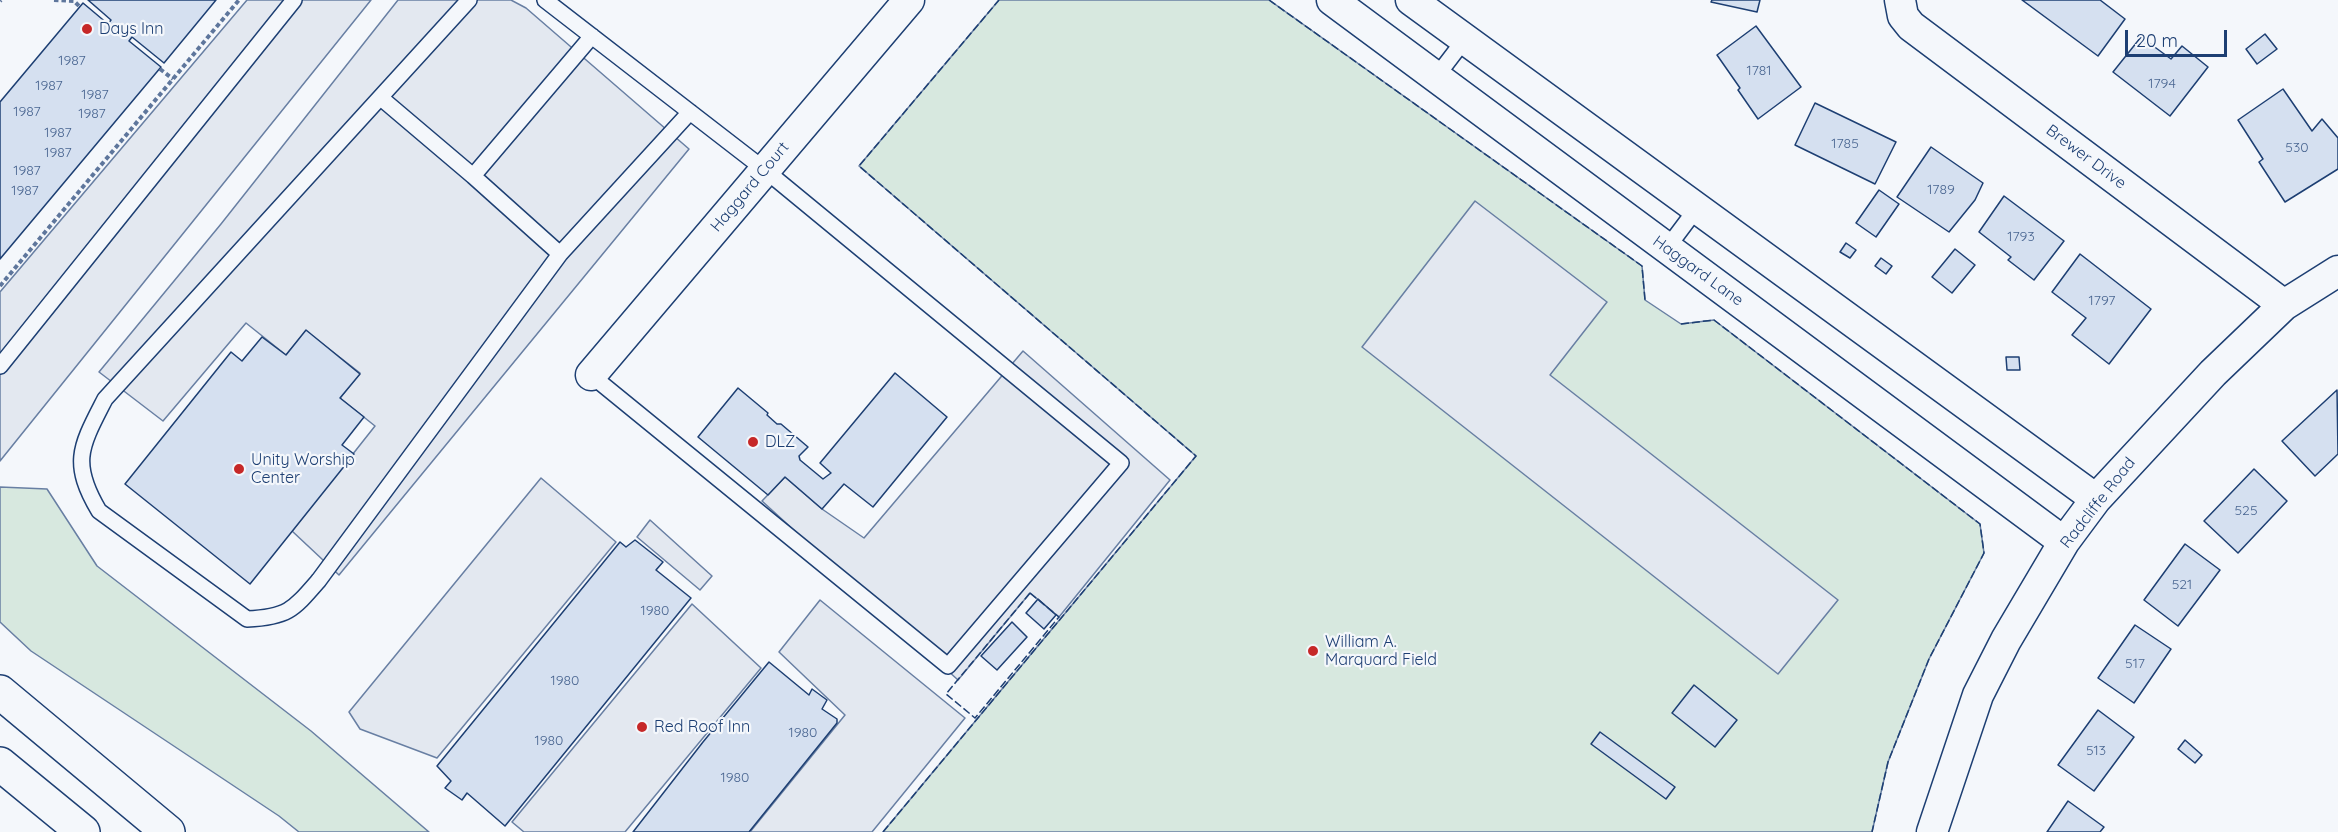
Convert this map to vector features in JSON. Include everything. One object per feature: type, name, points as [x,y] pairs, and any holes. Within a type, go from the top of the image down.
[{"type":"highway","points":[[0,692],[168,832]]},
{"type":"highway","points":[[0,764],[83,832]]},
{"type":"street","name":"Haggard Court","points":[[591,375],[909,0]]},
{"type":"street","name":"Haggard Lane","points":[[1332,0],[2064,542]]},
{"type":"street","points":[[1411,0],[2096,499]]},
{"type":"street","name":"Brewer Drive","points":[[1900,0],[1903,16],[1911,26],[2284,305]]},
{"type":"street","name":"Radcliffe Road","points":[[1932,832],[1978,695],[2006,640],[2064,542],[2096,499],[2213,373],[2284,305],[2338,271]]},
{"type":"lane","points":[[0,366],[294,0]]},
{"type":"lane","points":[[469,0],[105,399],[84,441],[80,464],[88,492],[99,511],[247,619],[275,617],[298,605],[319,580],[560,254],[690,112]]},
{"type":"lane","points":[[545,0],[765,170],[1121,463],[948,666],[591,375]]},
{"type":"lane","points":[[473,176],[592,36]]},
{"type":"lane","points":[[1436,77],[1465,39]]},
{"type":"lane","points":[[381,98],[560,254]]},
{"type":"lane","points":[[1667,248],[1697,208]]},
{"type":"path","points":[[54,0],[74,1],[80,7]]},
{"type":"path","points":[[0,286],[239,0]]},
{"type":"path","points":[[160,69],[173,79]]},
{"type":"shaded area","points":[[247,0],[371,0],[0,461],[0,292]]},
{"type":"shaded area","points":[[398,0],[511,0],[526,8],[689,149],[339,575],[292,531],[375,426],[340,398],[360,373],[306,331],[286,355],[246,323],[163,421],[99,372],[221,224]]},
{"type":"shaded area","points":[[999,0],[1269,0],[1642,266],[1645,300],[1681,324],[1714,320],[1980,524],[1984,553],[1929,659],[1888,762],[1872,832],[883,832],[1196,456],[859,166]]},
{"type":"shaded area","points":[[1475,201],[1607,302],[1550,375],[1838,600],[1778,674],[1362,347]]},
{"type":"shaded area","points":[[1023,351],[1170,480],[1059,617],[1030,593],[958,680],[762,501],[785,477],[822,509],[864,538]]},
{"type":"shaded area","points":[[541,478],[616,542],[437,758],[360,729],[349,712]]},
{"type":"shaded area","points":[[0,487],[47,489],[97,566],[311,731],[429,832],[299,832],[279,816],[31,651],[0,622]]},
{"type":"shaded area","points":[[650,520],[712,576],[700,590],[637,537]]},
{"type":"shaded area","points":[[820,600],[965,718],[872,832],[750,832],[845,715],[779,652]]},
{"type":"shaded area","points":[[692,604],[761,668],[625,832],[524,832],[512,822]]},
{"type":"building","points":[[88,0],[216,0],[164,63],[132,37],[129,41],[161,67],[0,259],[0,102],[83,3],[108,24],[111,20]]},
{"type":"building","points":[[1712,0],[1760,0],[1757,12],[1711,2]]},
{"type":"building","points":[[2022,0],[2100,0],[2125,19],[2098,56]]},
{"type":"building","points":[[1756,26],[1801,87],[1758,119],[1717,55]]},
{"type":"building","points":[[2265,34],[2277,49],[2257,64],[2246,49]]},
{"type":"building","points":[[2141,37],[2171,59],[2182,46],[2208,67],[2170,116],[2113,72]]},
{"type":"building","points":[[2283,89],[2312,131],[2322,119],[2338,138],[2338,169],[2285,202],[2259,162],[2263,159],[2238,120]]},
{"type":"building","points":[[1815,103],[1896,142],[1875,184],[1795,145]]},
{"type":"building","points":[[1931,147],[1983,183],[1975,200],[1949,232],[1897,197]]},
{"type":"building","points":[[1879,190],[1899,204],[1876,237],[1856,223]]},
{"type":"building","points":[[2004,196],[2064,241],[2034,280],[2008,260],[2011,257],[1979,232]]},
{"type":"building","points":[[1846,243],[1856,250],[1850,258],[1840,252]]},
{"type":"building","points":[[1955,249],[1975,265],[1952,293],[1932,277]]},
{"type":"building","points":[[2080,254],[2151,309],[2109,364],[2072,335],[2086,318],[2052,292]]},
{"type":"building","points":[[1881,258],[1892,266],[1886,274],[1875,266]]},
{"type":"building","name":"Unity Worship Center","points":[[306,330],[360,374],[340,398],[364,417],[342,445],[354,454],[250,584],[125,484],[231,352],[242,361],[262,337],[286,355]]},
{"type":"building","points":[[2006,357],[2019,357],[2020,370],[2007,370]]},
{"type":"building","name":"DLZ","points":[[895,373],[947,417],[873,507],[844,484],[822,509],[785,477],[768,495],[698,437],[738,388],[768,413],[767,415],[777,424],[781,424],[808,447],[799,456],[800,460],[823,479],[831,473],[820,463]]},
{"type":"building","points":[[2337,390],[2338,454],[2315,476],[2282,441]]},
{"type":"building","points":[[2254,469],[2287,501],[2238,553],[2204,521]]},
{"type":"building","points":[[635,540],[663,562],[656,570],[691,598],[505,826],[467,793],[462,800],[445,788],[451,781],[437,766],[620,542],[626,547]]},
{"type":"building","points":[[2185,544],[2220,570],[2178,626],[2144,600]]},
{"type":"building","points":[[1038,599],[1056,615],[1044,629],[1026,613]]},
{"type":"building","points":[[1012,622],[1027,637],[997,670],[981,656]]},
{"type":"building","points":[[2135,625],[2171,649],[2134,703],[2098,678]]},
{"type":"building","points":[[769,662],[809,695],[812,689],[827,700],[822,709],[837,719],[837,723],[749,832],[633,832],[703,742]]},
{"type":"building","points":[[1694,685],[1737,720],[1715,747],[1672,713]]},
{"type":"building","points":[[2098,710],[2134,737],[2094,791],[2058,765]]},
{"type":"building","points":[[1600,732],[1675,787],[1666,799],[1591,744]]},
{"type":"building","points":[[2185,740],[2202,755],[2195,763],[2178,749]]},
{"type":"building","points":[[2068,801],[2104,827],[2100,832],[2047,832]]},
{"type":"fence","points":[[883,832],[1196,456],[859,166],[999,0]]},
{"type":"fence","points":[[1269,0],[1642,266],[1645,300]]},
{"type":"fence","points":[[1681,324],[1714,320],[1980,524],[1984,553],[1929,659],[1888,762],[1872,832]]},
{"type":"fence","points":[[1030,593],[1059,617],[975,718],[946,694],[1030,593]]},
{"type":"place","name":"Days Inn","points":[[87,29]]},
{"type":"place","name":"DLZ","points":[[753,442]]},
{"type":"place","name":"Unity Worship Center","points":[[239,469]]},
{"type":"place","name":"William A. Marquard Field","points":[[1313,651]]},
{"type":"place","name":"Red Roof Inn","points":[[642,727]]}]
